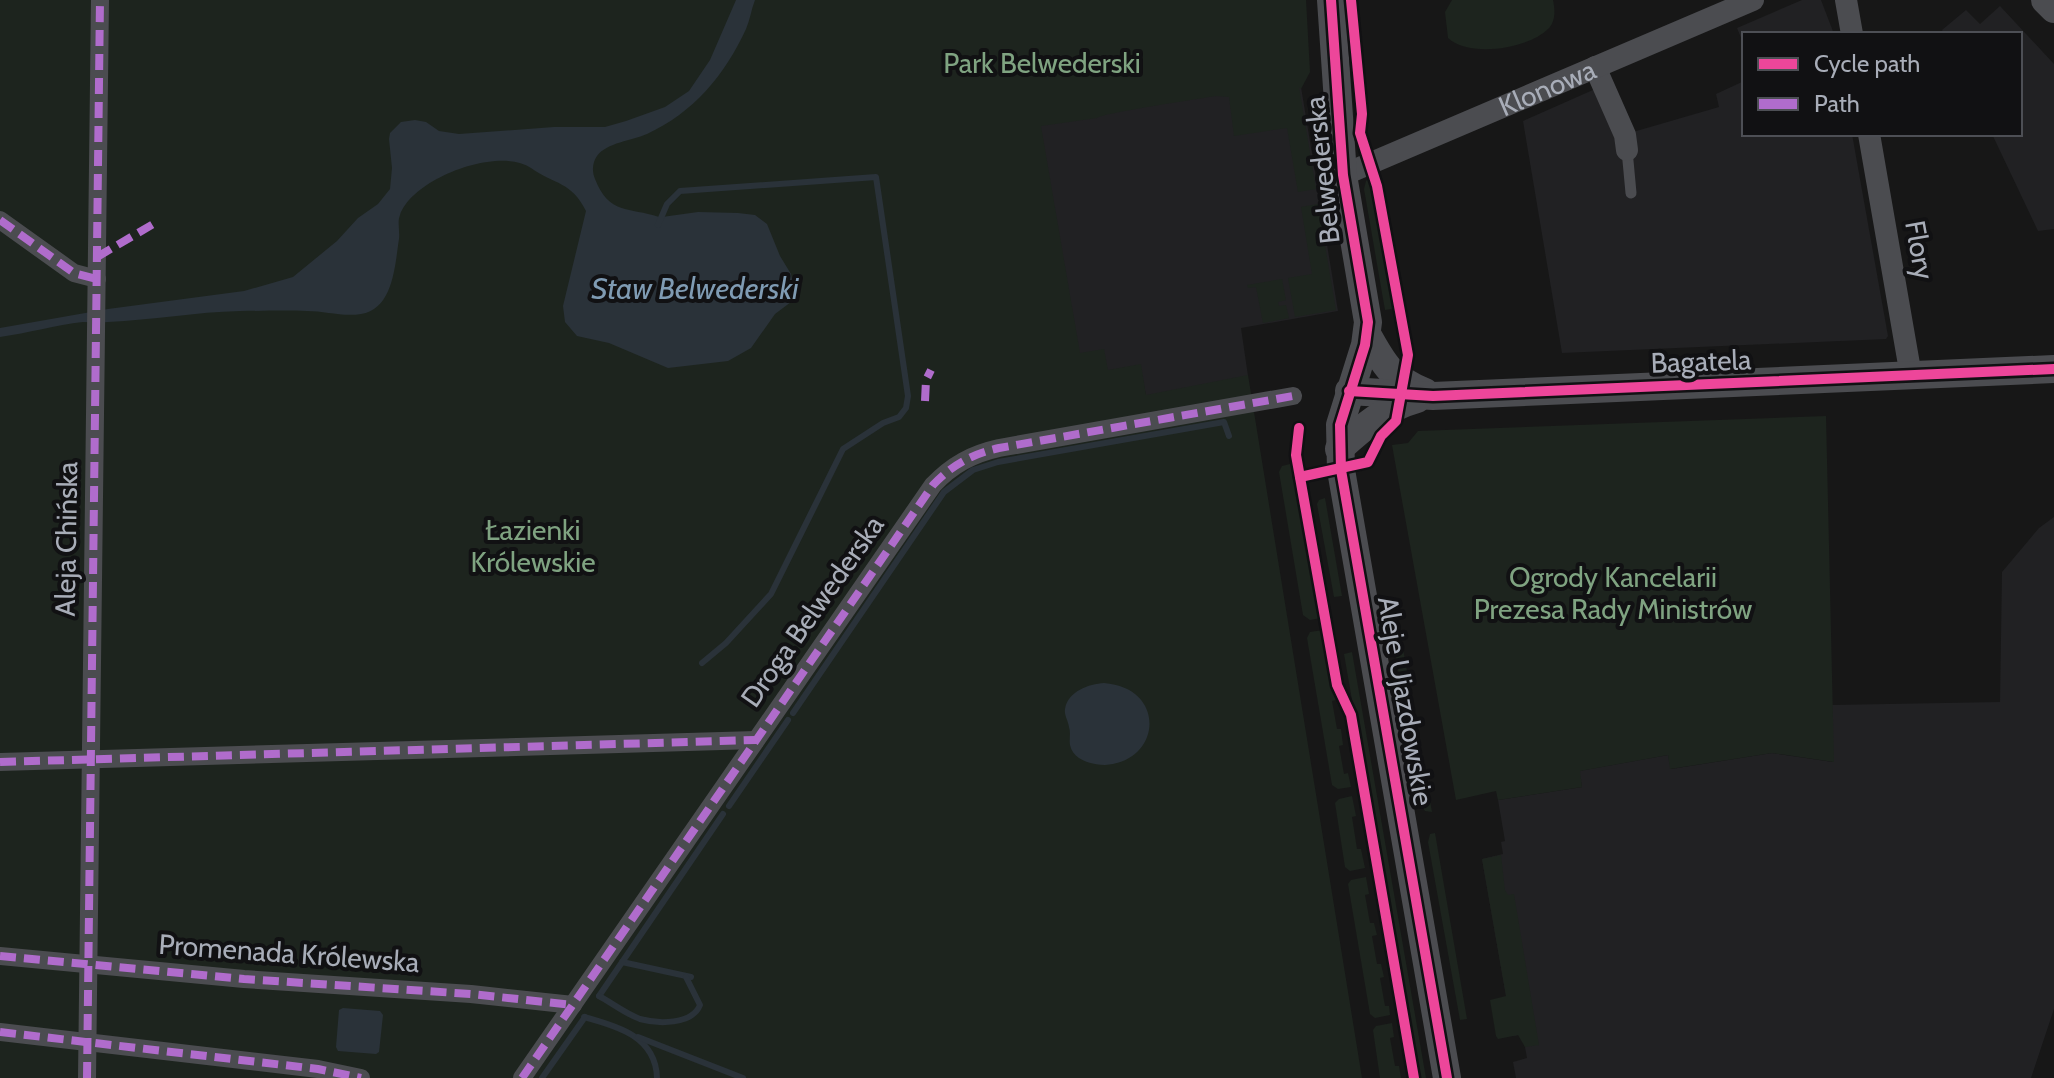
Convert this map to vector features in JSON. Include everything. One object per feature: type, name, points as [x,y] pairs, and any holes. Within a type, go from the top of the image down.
[{"type":"street","name":"Aleja Chińska","points":[[87,1078],[100,0]]},
{"type":"street","name":"Belwederska","points":[[1331,0],[1343,175],[1368,322],[1367,334]]},
{"type":"street","name":"Klonowa","points":[[1343,175],[1753,0]]},
{"type":"street","points":[[1846,0],[1852,32]]},
{"type":"street","points":[[2045,0],[2054,9]]},
{"type":"street","points":[[1595,67],[1625,135],[1627,150]]},
{"type":"street","name":"Flory","points":[[1869,136],[1911,376]]},
{"type":"street","points":[[0,220],[96,287]]},
{"type":"street","points":[[1367,334],[1394,376],[1433,396]]},
{"type":"street","name":"Aleje Ujazdowskie","points":[[1367,334],[1340,425],[1339,449],[1447,1078]]},
{"type":"street","name":"Bagatela","points":[[1349,391],[1433,396],[2054,369]]},
{"type":"street","name":"Droga Belwederska","points":[[522,1078],[933,485],[955,465],[979,453],[999,448],[1293,396]]},
{"type":"street","name":"Bagatela","points":[[1339,449],[1384,412],[1433,396]]},
{"type":"street","points":[[0,762],[756,740]]},
{"type":"street","name":"Promenada Królewska","points":[[0,956],[573,1005]]},
{"type":"street","points":[[0,1032],[318,1069],[361,1078]]},
{"type":"lane","points":[[1627,150],[1631,193]]},
{"type":"shaded area","points":[[985,0],[1301,87],[1338,311],[1241,328],[1248,376],[1212,384],[1146,396],[1140,365],[1099,372],[1044,370]]},
{"type":"shaded area","points":[[1802,0],[1821,0],[1833,32],[1742,32],[1742,40],[1737,28]]},
{"type":"shaded area","points":[[2000,6],[2054,64],[2054,229],[2038,231],[1993,136],[2022,136],[2022,32],[1942,30],[1966,10],[1980,24]]},
{"type":"shaded area","points":[[1611,82],[1633,132],[1719,107],[1716,94],[1742,82],[1742,136],[1852,136],[1888,336],[1886,339],[1562,353],[1523,121]]},
{"type":"shaded area","points":[[2054,517],[2054,1009],[2031,1078],[1516,1078],[1513,1062],[1527,1058],[1524,1042],[1519,1035],[1513,1036],[1482,859],[1503,854],[1501,842],[1505,841],[1498,800],[1582,787],[1579,771],[1668,755],[1671,769],[1772,753],[1833,762],[1832,705],[2000,702],[2002,572],[2039,528]]},
{"type":"green space","name":"Łazienki Królewskie","points":[[0,0],[1306,0],[1310,72],[1301,89],[1299,87],[1316,189],[1298,192],[1287,128],[1234,136],[1229,97],[1216,96],[1041,126],[1080,353],[1104,349],[1108,370],[1141,364],[1146,395],[1248,375],[1362,1078],[0,1078]]},
{"type":"green space","points":[[1452,0],[1553,0],[1554,15],[1548,29],[1527,42],[1498,48],[1470,48],[1448,38],[1445,12]]},
{"type":"green space","points":[[1371,176],[1389,284],[1397,308],[1385,310],[1364,189]]},
{"type":"green space","points":[[1318,204],[1336,310],[1295,317],[1288,278],[1312,274],[1301,207]]},
{"type":"green space","points":[[1282,279],[1286,300],[1278,302],[1279,306],[1286,305],[1289,318],[1263,323],[1256,287],[1248,288],[1247,285]]},
{"type":"green space","name":"Ogrody Kancelarii Prezesa Rady Ministrów","points":[[1826,416],[1834,762],[1772,753],[1670,769],[1668,755],[1580,771],[1582,787],[1498,800],[1496,791],[1456,800],[1392,445],[1408,443],[1418,431]]},
{"type":"green space","points":[[1294,463],[1321,618],[1310,620],[1303,615],[1279,472],[1282,466]]},
{"type":"green space","points":[[1325,498],[1342,596],[1334,597],[1317,504]]},
{"type":"green space","points":[[1399,626],[1432,812],[1425,811],[1422,806],[1392,635]]},
{"type":"green space","points":[[1323,630],[1336,700],[1332,701],[1337,729],[1341,729],[1343,745],[1339,746],[1344,774],[1348,773],[1351,787],[1338,789],[1332,785],[1307,638],[1310,632]]},
{"type":"green space","points":[[1352,652],[1426,1078],[1418,1078],[1344,654]]},
{"type":"green space","points":[[1352,796],[1357,849],[1361,849],[1365,868],[1350,871],[1345,867],[1335,803]]},
{"type":"green space","points":[[1435,833],[1467,1019],[1460,1020],[1428,842],[1430,834]]},
{"type":"green space","points":[[1501,855],[1505,890],[1508,895],[1514,894],[1539,1045],[1525,1047],[1518,1035],[1498,1039],[1496,1036],[1490,1000],[1506,996],[1482,859]]},
{"type":"green space","points":[[1366,877],[1369,894],[1365,895],[1370,923],[1374,923],[1377,935],[1372,936],[1377,964],[1381,964],[1384,977],[1380,978],[1385,1006],[1389,1006],[1390,1015],[1375,1018],[1370,1014],[1348,884],[1351,880]]},
{"type":"green space","points":[[1392,1023],[1394,1037],[1390,1038],[1395,1066],[1399,1066],[1401,1078],[1380,1078],[1373,1030],[1376,1026]]},
{"type":"water","name":"Staw Belwederski","points":[[736,0],[755,0],[738,46],[718,77],[693,104],[664,125],[601,152],[593,168],[601,191],[621,208],[659,217],[660,220],[662,217],[698,212],[738,213],[755,215],[767,224],[791,274],[795,294],[791,302],[775,314],[751,348],[728,361],[668,368],[609,343],[577,336],[565,322],[563,306],[586,211],[574,194],[562,185],[517,162],[499,161],[458,169],[421,189],[408,201],[399,218],[399,239],[391,284],[380,304],[361,314],[314,311],[207,313],[83,322],[0,337],[0,328],[108,309],[244,291],[293,277],[337,241],[358,218],[378,204],[390,189],[392,168],[389,139],[390,133],[401,122],[426,122],[439,131],[459,134],[554,127],[605,127],[665,107],[689,91],[710,60]]},
{"type":"water","points":[[1104,683],[1124,688],[1139,697],[1147,710],[1150,724],[1146,739],[1138,751],[1124,761],[1105,765],[1089,763],[1072,750],[1065,711],[1070,697],[1075,693]]},
{"type":"water","points":[[339,1010],[380,1011],[383,1015],[379,1052],[338,1051]]},
{"type":"waterway","points":[[658,225],[667,204],[680,191],[876,177],[908,396],[906,408],[899,417],[883,423],[843,449],[771,594],[726,643],[702,663]]},
{"type":"waterway","points":[[793,713],[944,492],[973,470],[998,462],[1224,422],[1229,436]]},
{"type":"waterway","points":[[729,806],[788,720]]},
{"type":"waterway","points":[[599,996],[723,814]]},
{"type":"waterway","points":[[622,962],[691,977]]},
{"type":"waterway","points":[[599,996],[640,1019],[656,1022],[682,1020],[696,1012],[700,1005],[686,977]]},
{"type":"waterway","points":[[584,1017],[622,1029],[642,1043],[650,1052],[657,1078]]},
{"type":"waterway","points":[[542,1078],[585,1017]]},
{"type":"waterway","points":[[638,1037],[743,1078]]},
{"type":"marked path","points":[[87,1078],[100,0]]},
{"type":"marked path","points":[[0,220],[74,273],[97,279]]},
{"type":"marked path","points":[[97,257],[155,223]]},
{"type":"marked path","points":[[925,401],[926,380],[931,370]]},
{"type":"marked path","points":[[522,1078],[940,478],[963,461],[999,448],[1293,396]]},
{"type":"marked path","points":[[0,762],[756,740]]},
{"type":"marked path","points":[[0,956],[573,1005]]},
{"type":"marked path","points":[[0,1032],[318,1069],[361,1078]]},
{"type":"cycle path","points":[[1331,0],[1343,175],[1368,322],[1365,345],[1340,425],[1341,470],[1447,1078]]},
{"type":"cycle path","points":[[1300,477],[1368,462],[1381,436],[1396,421],[1408,355],[1377,186],[1360,133],[1362,114],[1351,0]]},
{"type":"cycle path","points":[[1349,391],[1433,396],[2054,369]]},
{"type":"cycle path","points":[[1299,428],[1296,455],[1337,685],[1351,715],[1414,1078]]},
{"type":"park label","name":"Park Belwederski","points":[[1042,63]]}]
